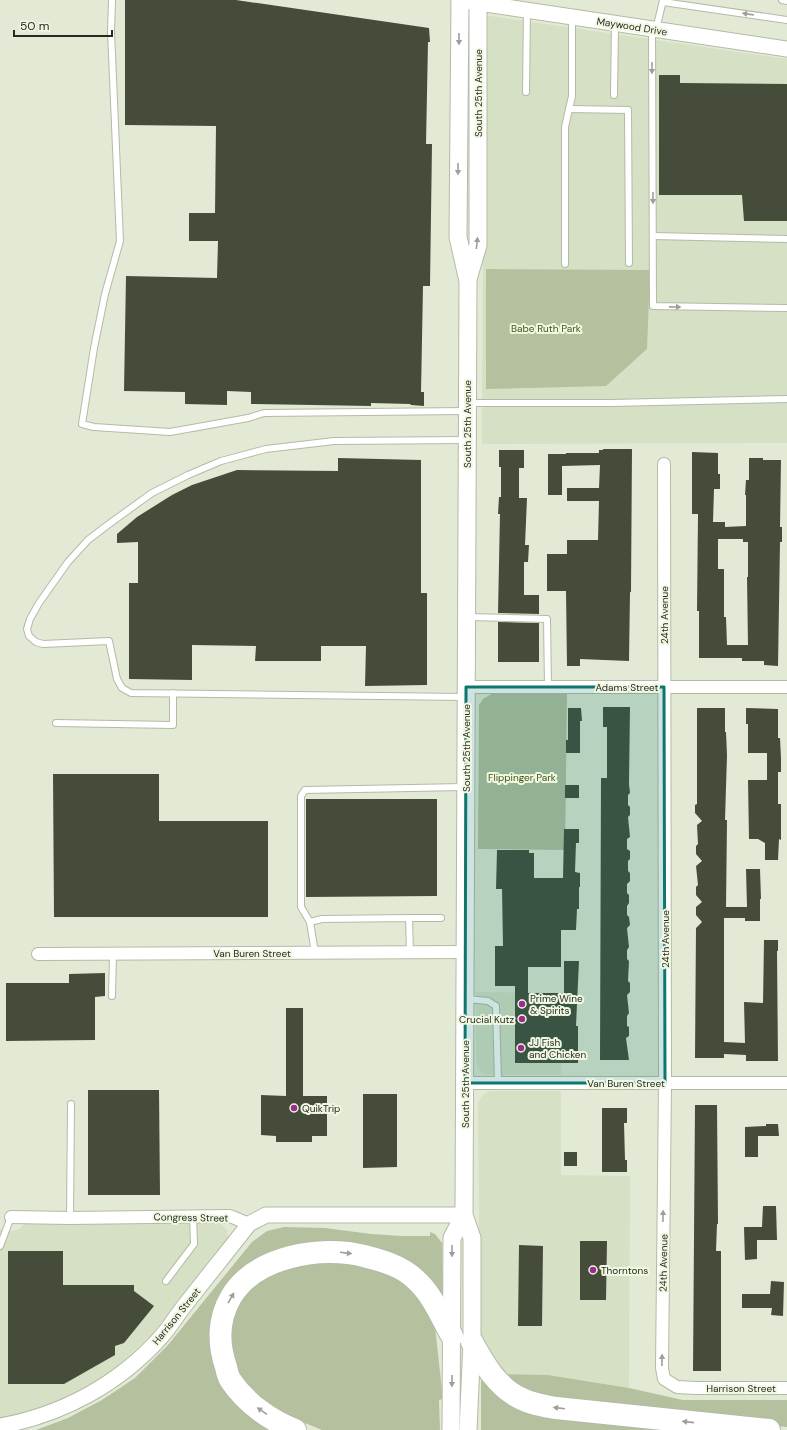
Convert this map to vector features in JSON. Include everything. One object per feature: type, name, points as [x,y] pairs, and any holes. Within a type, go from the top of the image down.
[{"type":"highway","points":[[295,1430],[284,1426],[259,1409],[241,1394],[230,1380],[221,1349],[220,1334],[223,1315],[231,1297],[240,1285],[251,1275],[278,1261],[306,1254],[337,1252],[355,1254],[382,1261],[404,1271],[417,1280],[462,1339],[482,1360],[493,1377],[507,1390],[519,1398],[531,1403],[556,1408],[769,1430]]},
{"type":"main road","name":"South 25th Avenue","points":[[459,0],[458,237],[468,281],[466,952],[464,1215],[452,1238],[462,1339],[468,1411],[468,1430]]},
{"type":"main road","name":"South 25th Avenue","points":[[468,281],[478,245],[478,1]]},
{"type":"main road","name":"South 25th Avenue","points":[[451,1430],[451,1412],[462,1339]]},
{"type":"street","name":"Maywood Drive","points":[[459,0],[478,1],[615,24],[787,49]]},
{"type":"street","name":"24th Avenue","points":[[664,464],[665,1083],[662,1368],[664,1379],[678,1386],[696,1388]]},
{"type":"street","name":"Adams Street","points":[[466,692],[548,687],[787,687]]},
{"type":"street","name":"Van Buren Street","points":[[38,954],[466,952]]},
{"type":"street","name":"Van Buren Street","points":[[465,1083],[787,1083]]},
{"type":"street","points":[[249,1224],[266,1215],[464,1215]]},
{"type":"street","name":"Congress Street","points":[[11,1217],[70,1218],[230,1216],[249,1224]]},
{"type":"street","name":"Harrison Street","points":[[0,1426],[38,1417],[61,1409],[102,1387],[120,1374],[142,1356],[162,1336],[249,1224]]},
{"type":"street","name":"Harrison Street","points":[[696,1388],[787,1388]]},
{"type":"lane","points":[[112,0],[111,40],[120,241],[94,348],[82,424],[94,427],[170,432],[248,418],[264,413],[787,399]]},
{"type":"lane","points":[[782,0],[787,1]]},
{"type":"lane","points":[[787,20],[663,1],[654,30],[653,236],[653,306],[787,308]]},
{"type":"lane","points":[[526,92],[527,10]]},
{"type":"lane","points":[[566,264],[565,127],[572,96],[572,17]]},
{"type":"lane","points":[[614,95],[615,24]]},
{"type":"lane","points":[[569,109],[628,110],[629,263]]},
{"type":"lane","points":[[653,236],[787,239]]},
{"type":"lane","points":[[466,692],[131,693],[122,688],[117,679],[109,641],[43,644],[36,642],[29,636],[26,629],[39,603],[68,562],[88,540],[158,490],[188,475],[221,461],[266,449],[334,441],[467,440]]},
{"type":"lane","points":[[467,617],[547,619],[548,687]]},
{"type":"lane","points":[[56,724],[173,725],[173,693]]},
{"type":"lane","points":[[315,953],[310,922],[301,907],[301,796],[305,790],[466,787]]},
{"type":"lane","points":[[310,922],[322,918],[441,918]]},
{"type":"lane","points":[[409,918],[410,953]]},
{"type":"lane","points":[[112,996],[113,953]]},
{"type":"lane","points":[[465,999],[488,1001],[496,1006],[498,1084]]},
{"type":"lane","points":[[70,1218],[71,1104]]},
{"type":"lane","points":[[166,1281],[194,1244],[193,1216]]},
{"type":"lane","points":[[0,1246],[11,1217]]},
{"type":"highlighted area","points":[[466,687],[664,687],[665,1083],[465,1083]]},
{"type":"shaded area","points":[[484,15],[787,59],[787,443],[482,444]]},
{"type":"shaded area","points":[[476,992],[563,993],[561,1075],[486,1075],[480,1072],[476,1060]]},
{"type":"shaded area","name":"Thorntons","points":[[490,1091],[561,1091],[561,1175],[630,1176],[629,1388],[548,1375],[498,1374],[486,1352],[480,1332],[478,1103],[484,1094]]},
{"type":"shaded area","points":[[213,1222],[221,1224],[227,1230],[228,1237],[226,1243],[152,1334],[122,1362],[99,1380],[73,1395],[45,1407],[0,1419],[0,1229],[13,1231],[19,1229],[25,1224]]},
{"type":"green space","name":"Babe Ruth Park","points":[[486,269],[650,270],[647,349],[606,386],[486,389]]},
{"type":"green space","name":"Flippinger Park","points":[[493,693],[567,694],[565,850],[478,849],[479,705],[483,699]]},
{"type":"green space","points":[[284,1227],[325,1228],[371,1234],[402,1236],[430,1236],[430,1232],[435,1234],[442,1243],[443,1307],[416,1272],[275,1254],[212,1343],[276,1430],[36,1430],[68,1418],[102,1400],[135,1378],[168,1345],[252,1242],[267,1231]]},
{"type":"green space","points":[[327,1262],[349,1263],[373,1269],[393,1277],[408,1286],[434,1318],[443,1399],[439,1400],[440,1430],[322,1430],[295,1419],[264,1400],[247,1384],[237,1369],[229,1340],[236,1308],[248,1291],[262,1279],[281,1269]]},
{"type":"green space","points":[[498,1374],[548,1375],[629,1388],[683,1400],[787,1400],[787,1427],[538,1399]]},
{"type":"green space","points":[[486,1376],[494,1388],[702,1430],[481,1430],[481,1381]]},
{"type":"building","points":[[125,0],[236,0],[429,28],[430,42],[428,42],[426,144],[432,144],[430,286],[423,286],[421,392],[424,392],[424,406],[410,404],[371,403],[371,406],[251,404],[251,392],[227,391],[227,405],[185,404],[185,392],[124,391],[126,276],[217,278],[218,241],[189,241],[189,213],[215,213],[216,126],[125,125]]},
{"type":"building","points":[[659,75],[680,75],[680,83],[787,84],[787,221],[744,221],[742,195],[659,195]]},
{"type":"building","points":[[632,449],[629,661],[580,659],[580,666],[567,666],[566,591],[547,591],[547,554],[567,554],[567,540],[598,540],[599,501],[567,501],[567,488],[599,488],[600,465],[562,466],[562,495],[548,495],[548,454],[599,453],[599,450]]},
{"type":"building","points":[[499,450],[524,450],[524,468],[519,468],[519,498],[527,498],[525,545],[529,545],[528,562],[524,562],[524,595],[539,595],[539,614],[498,613],[500,514],[498,514],[499,497],[501,497],[501,467],[499,467]]},
{"type":"building","points":[[692,452],[718,453],[720,489],[714,489],[713,522],[725,522],[725,527],[746,526],[745,495],[746,480],[749,480],[749,458],[781,460],[780,527],[782,527],[782,542],[780,542],[778,666],[764,665],[764,661],[742,661],[742,658],[699,658],[699,611],[697,611],[698,514],[692,514]],"holes":[[[718,539],[743,539],[743,542],[748,542],[748,645],[727,645],[726,617],[724,617],[724,569],[718,569]]]},
{"type":"building","points":[[338,458],[421,460],[421,593],[427,593],[427,685],[365,686],[366,646],[321,646],[321,661],[255,661],[256,646],[192,645],[192,680],[129,679],[129,583],[138,583],[138,542],[117,543],[117,534],[137,517],[172,495],[192,485],[237,470],[338,471]]},
{"type":"building","points":[[498,622],[539,623],[539,662],[498,662]]},
{"type":"building","points":[[603,707],[630,707],[630,793],[628,795],[628,805],[630,807],[630,815],[628,817],[630,837],[627,839],[627,849],[630,851],[628,871],[630,873],[630,881],[627,884],[629,903],[627,906],[627,915],[629,917],[630,925],[627,928],[629,947],[627,950],[627,959],[629,961],[628,981],[630,983],[630,992],[627,995],[629,1013],[627,1016],[627,1026],[629,1027],[629,1036],[626,1038],[629,1060],[600,1060],[601,778],[607,778],[607,727],[603,727]]},
{"type":"building","points":[[568,708],[581,708],[582,721],[580,721],[580,753],[566,753],[566,740],[568,740]]},
{"type":"building","points":[[697,708],[725,708],[727,755],[725,820],[727,820],[726,907],[747,907],[746,869],[760,869],[760,921],[745,921],[745,918],[724,918],[724,1042],[745,1043],[744,1002],[763,1003],[764,940],[778,940],[778,1061],[746,1061],[746,1055],[724,1054],[724,1058],[695,1058],[696,928],[702,922],[696,915],[696,907],[702,902],[696,895],[696,887],[698,885],[696,866],[702,861],[696,854],[696,846],[698,844],[697,825],[702,821],[695,813],[695,805],[697,804]]},
{"type":"building","points":[[746,708],[778,709],[778,738],[780,738],[781,772],[778,772],[778,804],[781,804],[781,840],[779,839],[778,860],[765,860],[765,843],[758,839],[749,839],[748,780],[767,780],[767,753],[748,753],[748,724],[746,724]]},
{"type":"building","points":[[53,774],[159,774],[159,821],[268,821],[268,917],[54,917]]},
{"type":"building","points":[[565,785],[579,785],[579,798],[565,798]]},
{"type":"building","points":[[306,799],[437,799],[437,896],[306,897]]},
{"type":"building","points":[[564,829],[579,829],[579,843],[576,843],[575,872],[580,873],[580,887],[576,930],[561,930],[561,967],[528,967],[528,993],[564,993],[564,961],[579,961],[576,1026],[578,1026],[578,1063],[515,1063],[515,986],[495,986],[495,946],[503,946],[502,889],[496,889],[497,850],[529,850],[529,853],[534,853],[534,878],[563,878]]},
{"type":"building","points":[[105,973],[105,996],[95,997],[95,1040],[6,1041],[6,983],[69,983],[69,974]]},
{"type":"building","name":"QuikTrip","points":[[286,1008],[303,1008],[303,1096],[327,1096],[327,1136],[312,1136],[312,1142],[276,1142],[276,1136],[261,1135],[261,1095],[286,1096]]},
{"type":"building","points":[[88,1090],[159,1090],[160,1195],[88,1195]]},
{"type":"building","name":"QuikTrip","points":[[363,1094],[397,1094],[397,1167],[363,1168]]},
{"type":"building","points":[[695,1105],[717,1105],[718,1224],[716,1251],[721,1251],[721,1371],[693,1371]]},
{"type":"building","points":[[602,1108],[627,1108],[627,1123],[624,1123],[625,1160],[627,1160],[627,1172],[602,1172]]},
{"type":"building","points":[[766,1124],[778,1124],[779,1136],[758,1136],[758,1157],[745,1157],[745,1127],[766,1126]]},
{"type":"building","points":[[564,1152],[577,1152],[577,1166],[564,1166]]},
{"type":"building","points":[[763,1206],[776,1206],[777,1240],[757,1240],[757,1259],[745,1260],[744,1227],[762,1227]]},
{"type":"building","name":"Thorntons","points":[[580,1241],[607,1241],[606,1300],[580,1300]]},
{"type":"building","points":[[519,1245],[543,1246],[542,1326],[518,1326]]},
{"type":"building","points":[[8,1251],[63,1251],[63,1285],[134,1285],[134,1291],[154,1306],[124,1343],[115,1346],[115,1355],[64,1384],[8,1384]]},
{"type":"building","points":[[771,1281],[784,1282],[783,1316],[771,1315],[772,1308],[742,1308],[742,1294],[770,1294]]},
{"type":"place","name":"Prime Wine & Spirits","points":[[522,1004]]},
{"type":"place","name":"Crucial Kutz","points":[[522,1019]]},
{"type":"place","name":"JJ Fish and Chicken","points":[[521,1048]]},
{"type":"place","name":"QuikTrip","points":[[294,1108]]},
{"type":"place","name":"Thorntons","points":[[593,1270]]}]
